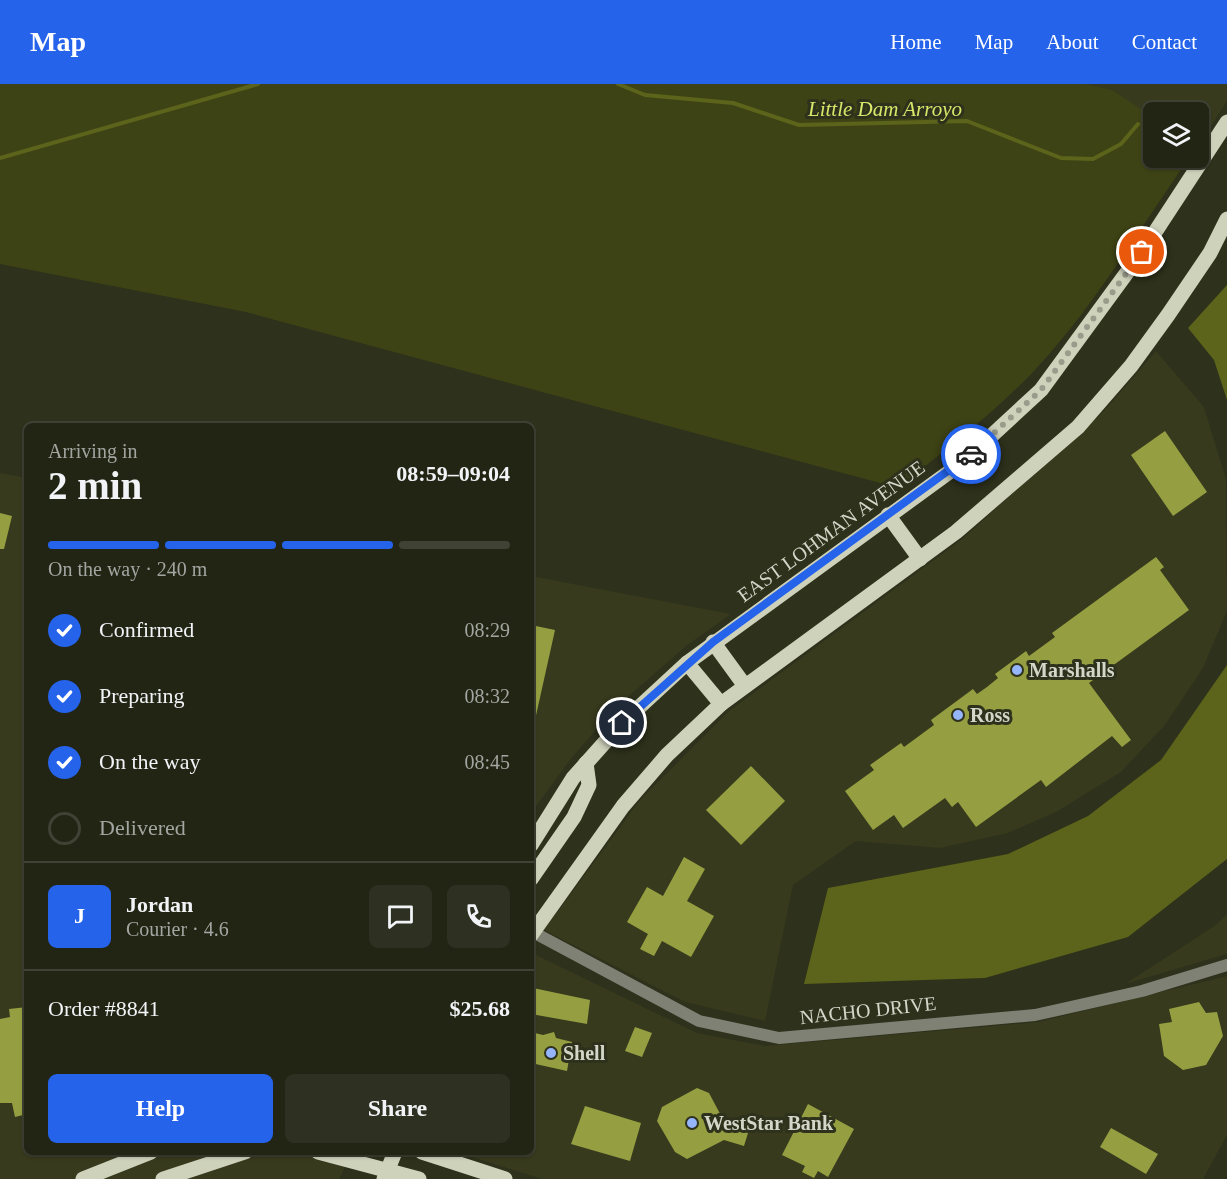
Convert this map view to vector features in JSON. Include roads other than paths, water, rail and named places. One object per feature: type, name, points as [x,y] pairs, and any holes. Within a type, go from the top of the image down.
[{"type":"main road","name":"EAST LOHMAN AVENUE","points":[[534,840],[573,778],[622,723],[687,663],[963,462],[1041,390],[1142,252],[1227,122]]},
{"type":"main road","points":[[534,928],[623,806],[667,755],[721,704],[956,532],[1078,427],[1131,366],[1168,315],[1210,253],[1227,219]]},
{"type":"main road","points":[[888,515],[920,559]]},
{"type":"main road","points":[[713,642],[745,686]]},
{"type":"main road","points":[[687,663],[721,704]]},
{"type":"main road","points":[[534,875],[574,817],[584,796],[589,785],[586,764]]},
{"type":"main road","points":[[83,1179],[144,1155]]},
{"type":"main road","points":[[163,1179],[206,1158],[226,1155]]},
{"type":"main road","points":[[327,1155],[386,1174],[420,1179],[427,1155]]},
{"type":"main road","points":[[386,1174],[394,1155]]},
{"type":"main road","points":[[434,1155],[506,1179]]},
{"type":"street","name":"NACHO DRIVE","points":[[534,934],[699,1021],[779,1038],[1035,1015],[1142,991],[1227,965]]},
{"type":"waterway","points":[[0,158],[258,84]]},
{"type":"waterway","name":"Little Dam Arroyo","points":[[618,84],[645,95],[733,103],[799,125],[967,121],[1061,158],[1093,159],[1121,144],[1138,124]]},
{"type":"place","name":"Marshalls","points":[[1017,670]]},
{"type":"place","name":"Ross","points":[[958,715]]},
{"type":"place","name":"Shell","points":[[551,1053]]},
{"type":"place","name":"WestStar Bank","points":[[692,1123]]}]
